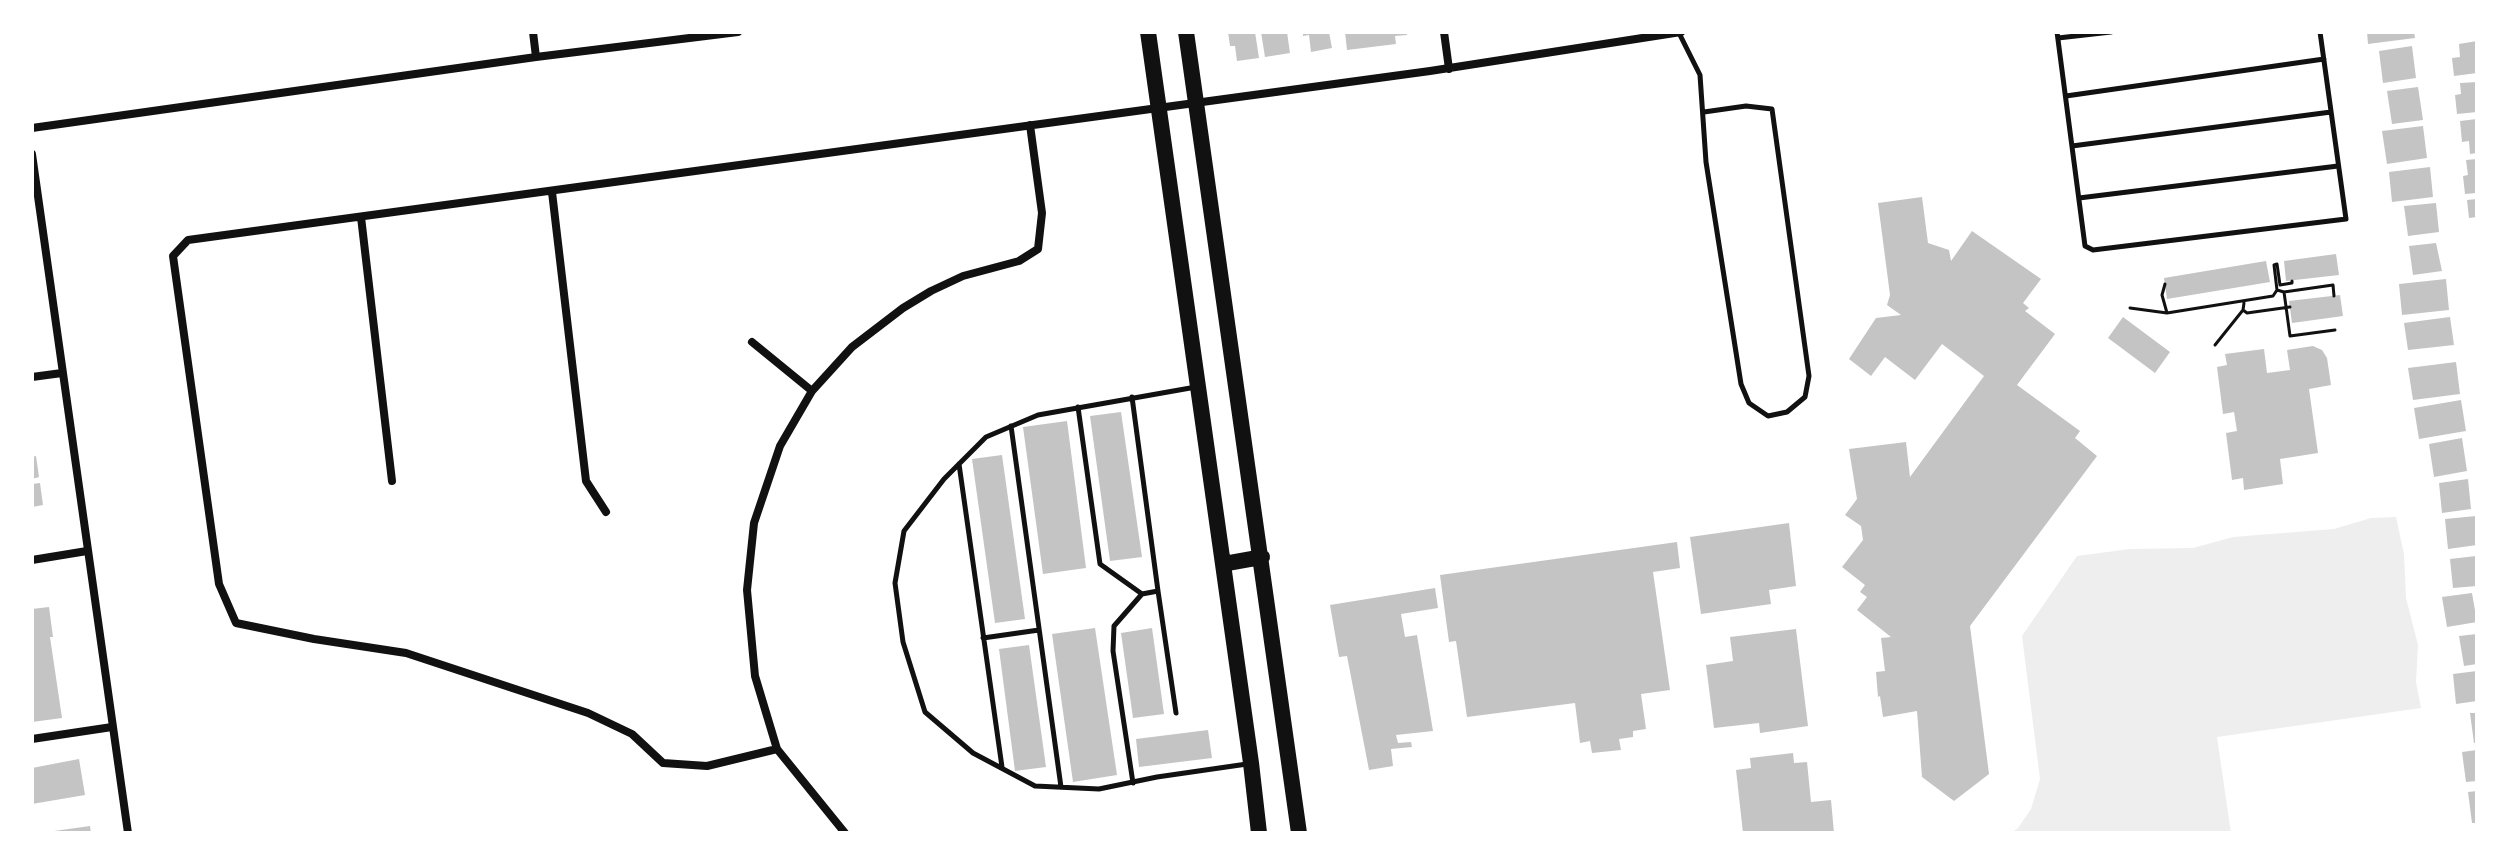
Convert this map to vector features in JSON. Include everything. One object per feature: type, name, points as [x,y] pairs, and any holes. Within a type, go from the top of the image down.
[{"type":"main road","points":[[1148,32],[1259,833]]},
{"type":"main road","points":[[1186,32],[1299,833]]},
{"type":"main road","points":[[1223,564],[1262,557]]},
{"type":"street","points":[[533,32],[536,57]]},
{"type":"street","points":[[32,128],[536,57],[738,32]]},
{"type":"street","points":[[1444,32],[1449,69]]},
{"type":"street","points":[[777,749],[707,766],[663,763],[632,734],[588,713],[406,653],[236,623],[219,584],[173,256],[188,240],[1449,69],[1680,32]]},
{"type":"street","points":[[845,833],[777,749],[755,676],[747,590],[754,523],[780,446],[812,391],[852,347],[931,291],[963,276],[1019,261],[1038,249],[1042,213],[1030,125]]},
{"type":"street","points":[[32,154],[128,833]]},
{"type":"street","points":[[552,192],[586,481],[606,512]]},
{"type":"street","points":[[361,217],[392,481]]},
{"type":"street","points":[[752,342],[812,391]]},
{"type":"street","points":[[32,377],[62,373]]},
{"type":"street","points":[[32,560],[87,551]]},
{"type":"street","points":[[32,739],[112,727]]},
{"type":"lane","points":[[1680,32],[1700,75],[1706,162],[1741,384],[1749,403],[1768,416],[1787,412],[1805,397],[1809,376],[1772,109],[1746,106],[1704,112]]},
{"type":"lane","points":[[2111,32],[2057,35],[2085,246],[2093,250],[2346,219],[2320,32]]},
{"type":"lane","points":[[2066,96],[2324,59]]},
{"type":"lane","points":[[2072,146],[2331,112]]},
{"type":"lane","points":[[2079,198],[2338,166]]},
{"type":"lane","points":[[1198,387],[1038,415],[986,437],[944,479],[904,531],[895,583],[903,642],[925,712],[973,753],[1035,786],[1099,789],[1251,763]]},
{"type":"lane","points":[[1132,397],[1176,713]]},
{"type":"lane","points":[[1078,407],[1100,564],[1142,594]]},
{"type":"lane","points":[[1011,426],[1061,787]]},
{"type":"lane","points":[[959,464],[1002,768]]},
{"type":"lane","points":[[1133,783],[1113,651],[1114,626],[1142,594],[1158,591]]},
{"type":"lane","points":[[983,638],[1039,630]]},
{"type":"path","points":[[2130,308],[2167,313],[2273,296],[2277,290],[2274,265],[2277,264],[2280,285],[2292,281]]},
{"type":"path","points":[[2165,284],[2162,295],[2167,313]]},
{"type":"path","points":[[2277,290],[2284,292],[2333,285],[2334,296]]},
{"type":"path","points":[[2284,292],[2290,336],[2335,330]]},
{"type":"path","points":[[2215,345],[2243,310],[2245,301]]},
{"type":"path","points":[[2243,310],[2247,313],[2288,307]]},
{"type":"shaded area","points":[[2396,517],[2404,554],[2406,598],[2418,645],[2416,682],[2421,708],[2217,737],[2231,833],[2011,833],[2031,809],[2040,779],[2022,636],[2077,556],[2130,549],[2193,548],[2233,537],[2334,529],[2371,518]]},
{"type":"building","points":[[1228,32],[1255,32],[1259,58],[1237,61],[1235,46],[1230,46]]},
{"type":"building","points":[[1261,32],[1287,32],[1290,53],[1265,57]]},
{"type":"building","points":[[1303,32],[1329,32],[1332,48],[1311,52],[1309,35],[1303,36]]},
{"type":"building","points":[[1345,32],[1407,32],[1407,35],[1395,36],[1396,44],[1347,50]]},
{"type":"building","points":[[2367,32],[2414,32],[2415,38],[2368,44]]},
{"type":"building","points":[[2477,41],[2477,73],[2454,76],[2452,58],[2460,57],[2459,44]]},
{"type":"building","points":[[2412,46],[2416,78],[2383,83],[2379,51]]},
{"type":"building","points":[[2477,82],[2477,112],[2457,114],[2455,95],[2461,94],[2460,83]]},
{"type":"building","points":[[2418,87],[2423,120],[2392,124],[2387,91]]},
{"type":"building","points":[[2477,119],[2477,153],[2470,154],[2469,141],[2462,142],[2460,121]]},
{"type":"building","points":[[2423,126],[2427,158],[2387,164],[2382,131]]},
{"type":"building","points":[[2477,159],[2477,193],[2465,194],[2463,176],[2468,175],[2466,160]]},
{"type":"building","points":[[2430,167],[2433,197],[2392,202],[2389,172]]},
{"type":"building","points":[[1922,197],[1928,243],[1949,250],[1951,261],[1972,231],[2041,279],[2023,303],[2029,308],[2025,311],[2055,334],[2017,385],[2080,431],[2075,438],[2097,456],[1970,626],[1989,774],[1954,801],[1922,777],[1917,711],[1883,717],[1876,672],[1885,671],[1881,638],[1891,637],[1857,610],[1867,597],[1860,592],[1865,585],[1842,567],[1863,540],[1861,526],[1845,515],[1857,499],[1849,449],[1906,442],[1910,477],[1984,376],[1942,344],[1915,380],[1885,357],[1871,376],[1849,359],[1876,318],[1901,315],[1887,305],[1890,295],[1878,203]]},
{"type":"building","points":[[2477,199],[2477,217],[2469,218],[2467,200]]},
{"type":"building","points":[[2436,203],[2439,232],[2408,236],[2404,206]]},
{"type":"building","points":[[2436,243],[2442,271],[2413,275],[2409,246]]},
{"type":"building","points":[[2336,254],[2339,275],[2286,281],[2284,261]]},
{"type":"building","points":[[2266,261],[2270,282],[2167,299],[2164,278]]},
{"type":"building","points":[[2446,279],[2449,310],[2402,315],[2399,284]]},
{"type":"building","points":[[2340,295],[2343,316],[2292,323],[2289,301]]},
{"type":"building","points":[[2123,317],[2170,352],[2155,373],[2108,338]]},
{"type":"building","points":[[2450,317],[2454,345],[2408,350],[2404,323]]},
{"type":"building","points":[[2313,346],[2322,350],[2327,358],[2331,385],[2309,389],[2318,453],[2280,459],[2283,484],[2244,490],[2243,478],[2232,480],[2226,433],[2237,431],[2234,412],[2223,414],[2217,367],[2227,365],[2225,354],[2264,349],[2267,373],[2290,370],[2287,350]]},
{"type":"building","points":[[2456,362],[2460,394],[2413,400],[2408,368]]},
{"type":"building","points":[[2461,400],[2466,431],[2419,439],[2414,408]]},
{"type":"building","points":[[1121,412],[1142,557],[1110,561],[1090,416]]},
{"type":"building","points":[[1067,421],[1086,568],[1043,574],[1023,427]]},
{"type":"building","points":[[2462,438],[2467,471],[2434,477],[2429,444]]},
{"type":"building","points":[[1002,455],[1025,619],[995,623],[972,459]]},
{"type":"building","points":[[36,456],[39,477],[32,479],[32,457]]},
{"type":"building","points":[[2468,479],[2471,509],[2442,513],[2439,483]]},
{"type":"building","points":[[40,483],[43,505],[32,507],[32,484]]},
{"type":"building","points":[[2476,516],[2477,545],[2448,549],[2445,519]]},
{"type":"building","points":[[1789,523],[1796,586],[1769,590],[1771,604],[1701,614],[1690,537]]},
{"type":"building","points":[[1677,542],[1680,568],[1653,572],[1670,690],[1641,694],[1646,729],[1633,731],[1633,737],[1619,739],[1621,750],[1592,753],[1590,741],[1580,743],[1575,703],[1467,717],[1456,641],[1449,642],[1440,575]]},
{"type":"building","points":[[2476,556],[2477,586],[2453,588],[2450,559]]},
{"type":"building","points":[[1435,588],[1438,608],[1401,614],[1405,637],[1417,635],[1433,731],[1396,735],[1398,743],[1411,742],[1412,747],[1391,749],[1393,766],[1369,770],[1347,656],[1339,657],[1330,605]]},
{"type":"building","points":[[2472,593],[2477,622],[2447,627],[2442,597]]},
{"type":"building","points":[[49,607],[53,637],[50,637],[62,718],[32,722],[32,609]]},
{"type":"building","points":[[1095,628],[1117,775],[1073,782],[1052,634]]},
{"type":"building","points":[[1152,628],[1164,714],[1133,718],[1121,633]]},
{"type":"building","points":[[1796,629],[1808,726],[1760,733],[1759,723],[1714,728],[1706,665],[1733,661],[1730,637]]},
{"type":"building","points":[[2477,634],[2477,664],[2464,666],[2459,636]]},
{"type":"building","points":[[1029,645],[1046,767],[1015,771],[999,649]]},
{"type":"building","points":[[2477,671],[2477,701],[2456,704],[2453,674]]},
{"type":"building","points":[[2470,713],[2477,713],[2477,743],[2474,743]]},
{"type":"building","points":[[1208,730],[1212,758],[1139,767],[1136,739]]},
{"type":"building","points":[[2477,750],[2477,781],[2466,782],[2462,752]]},
{"type":"building","points":[[1793,753],[1794,763],[1807,762],[1811,802],[1831,800],[1834,833],[1743,833],[1736,770],[1751,768],[1750,758]]},
{"type":"building","points":[[79,759],[85,795],[32,804],[32,768]]},
{"type":"building","points":[[2477,791],[2477,823],[2472,823],[2468,792]]},
{"type":"building","points":[[90,826],[91,833],[54,833],[54,831]]}]
